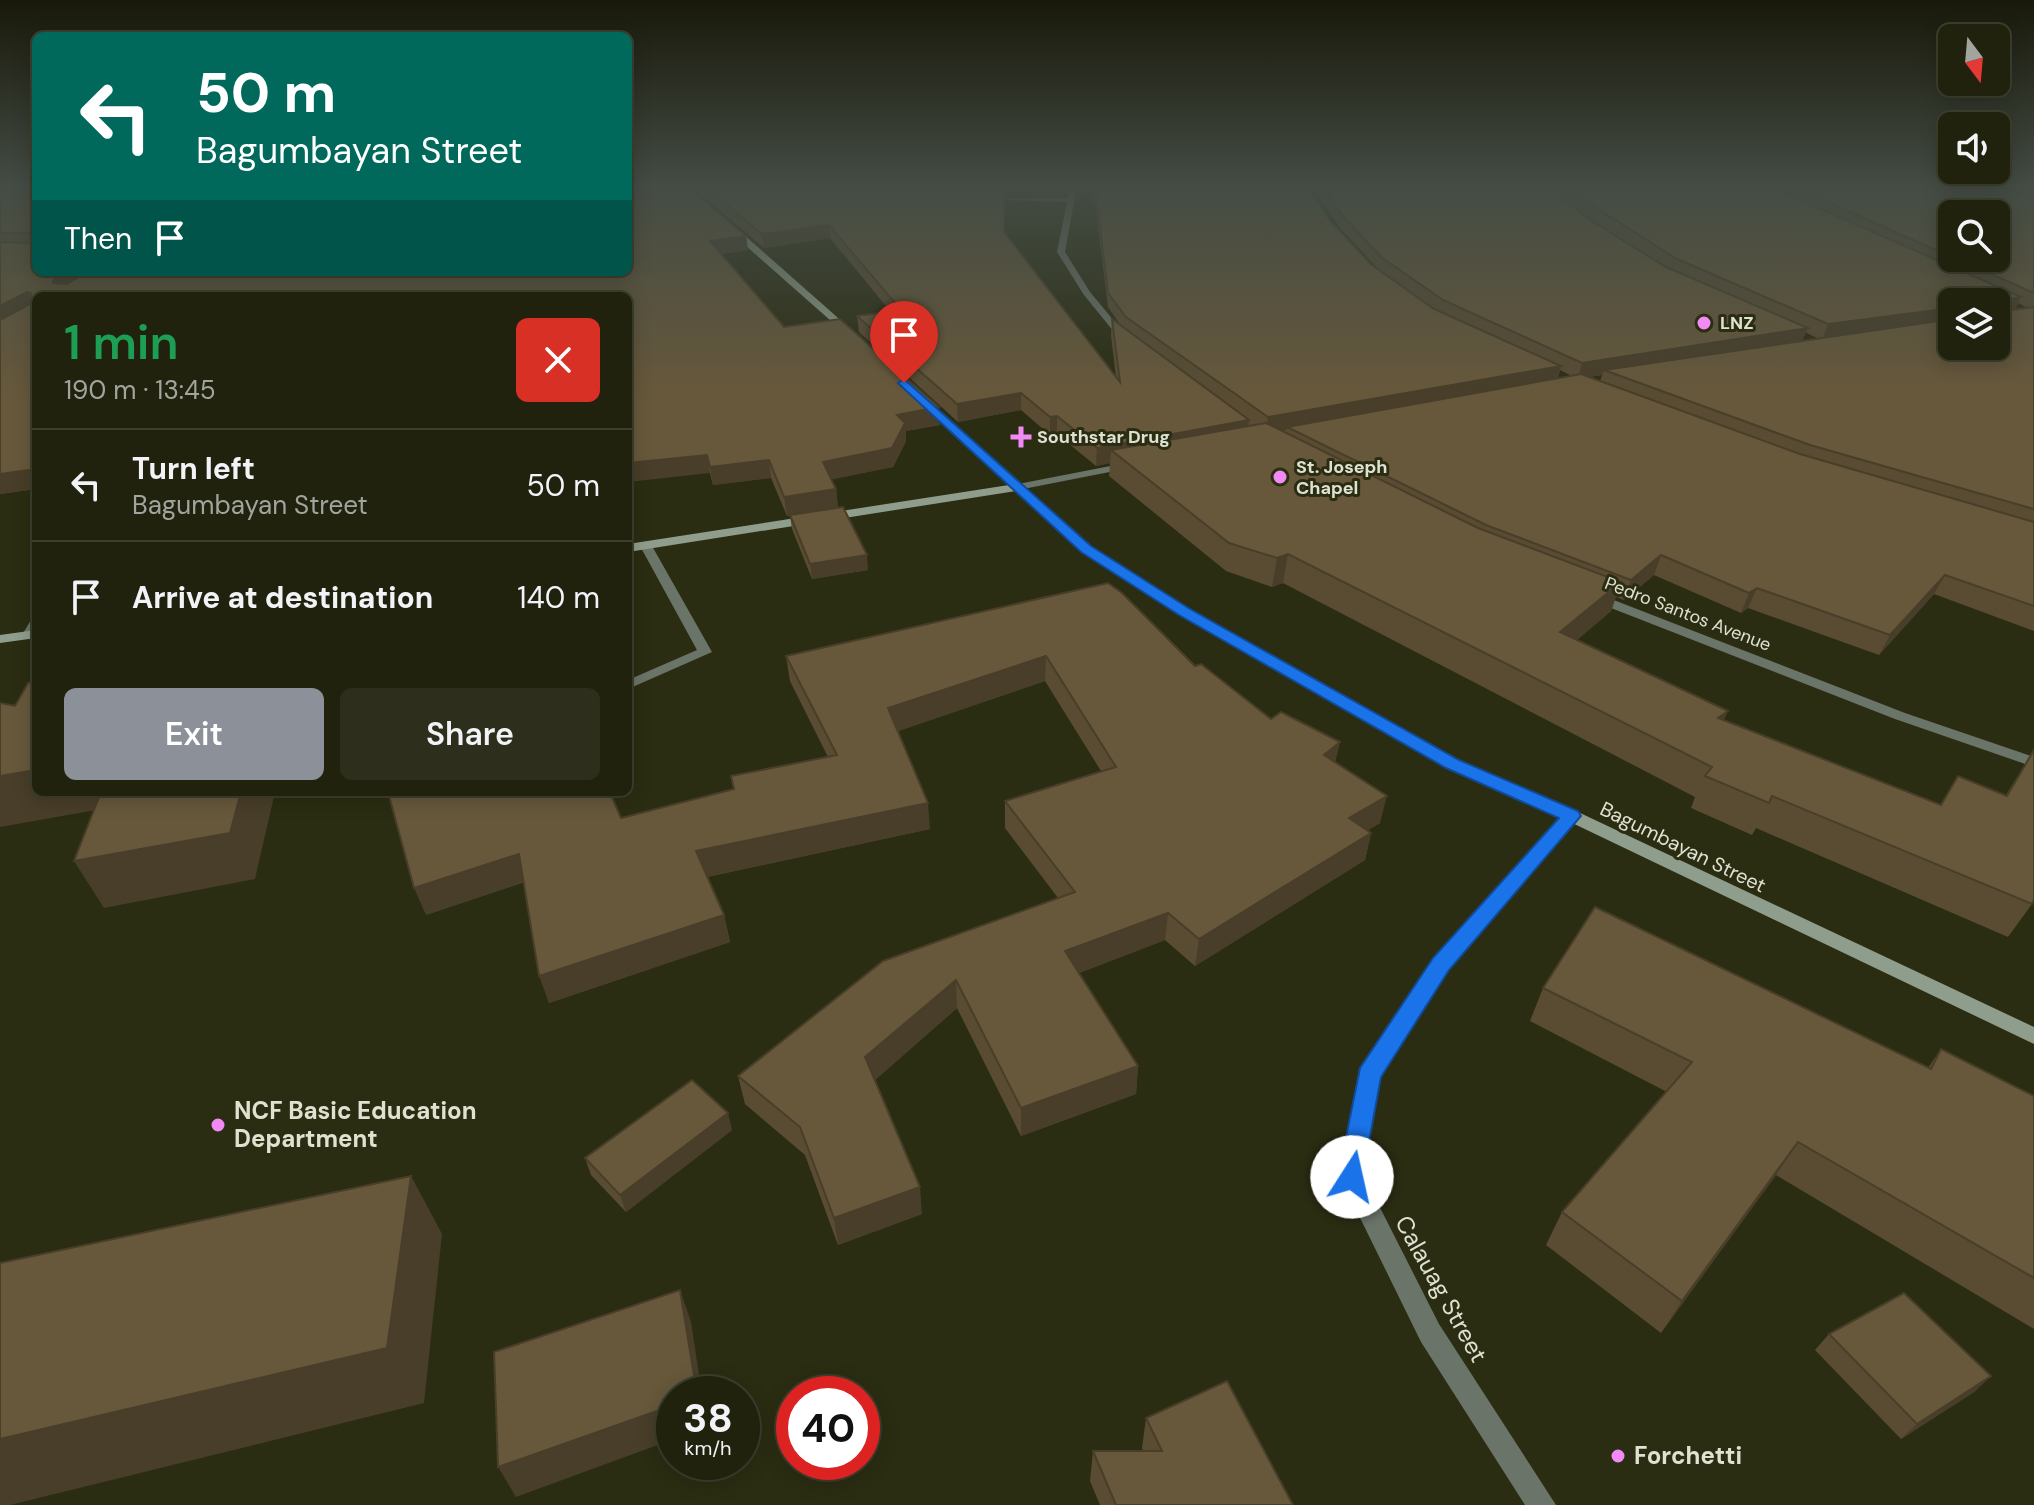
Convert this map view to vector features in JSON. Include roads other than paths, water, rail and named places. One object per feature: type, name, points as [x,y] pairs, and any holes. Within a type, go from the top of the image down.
[{"type":"main road","points":[[762,255],[859,342]]},
{"type":"main road","name":"Bagumbayan Street","points":[[915,393],[1086,549],[1185,612],[1453,764],[1572,816],[2034,1036]]},
{"type":"main road","points":[[632,548],[1018,487]]},
{"type":"main road","points":[[0,639],[32,631]]},
{"type":"street","points":[[1063,255],[1103,314],[1120,336],[1131,344]]},
{"type":"street","points":[[1018,487],[1137,464]]},
{"type":"street","points":[[632,683],[705,652],[646,546]]},
{"type":"street","name":"Pedro Santos Avenue","points":[[1578,590],[1900,716],[2034,762]]},
{"type":"street","name":"Calauag Street","points":[[1542,1505],[1430,1333],[1352,1177],[1369,1075],[1441,964],[1572,816]]},
{"type":"place","name":"LNZ","points":[[1704,323]]},
{"type":"place","name":"Southstar Drug","points":[[1021,437]]},
{"type":"place","name":"St. Joseph Chapel","points":[[1280,477]]},
{"type":"place","name":"NCF Basic Education Department","points":[[218,1125]]},
{"type":"place","name":"Forchetti","points":[[1618,1456]]}]
